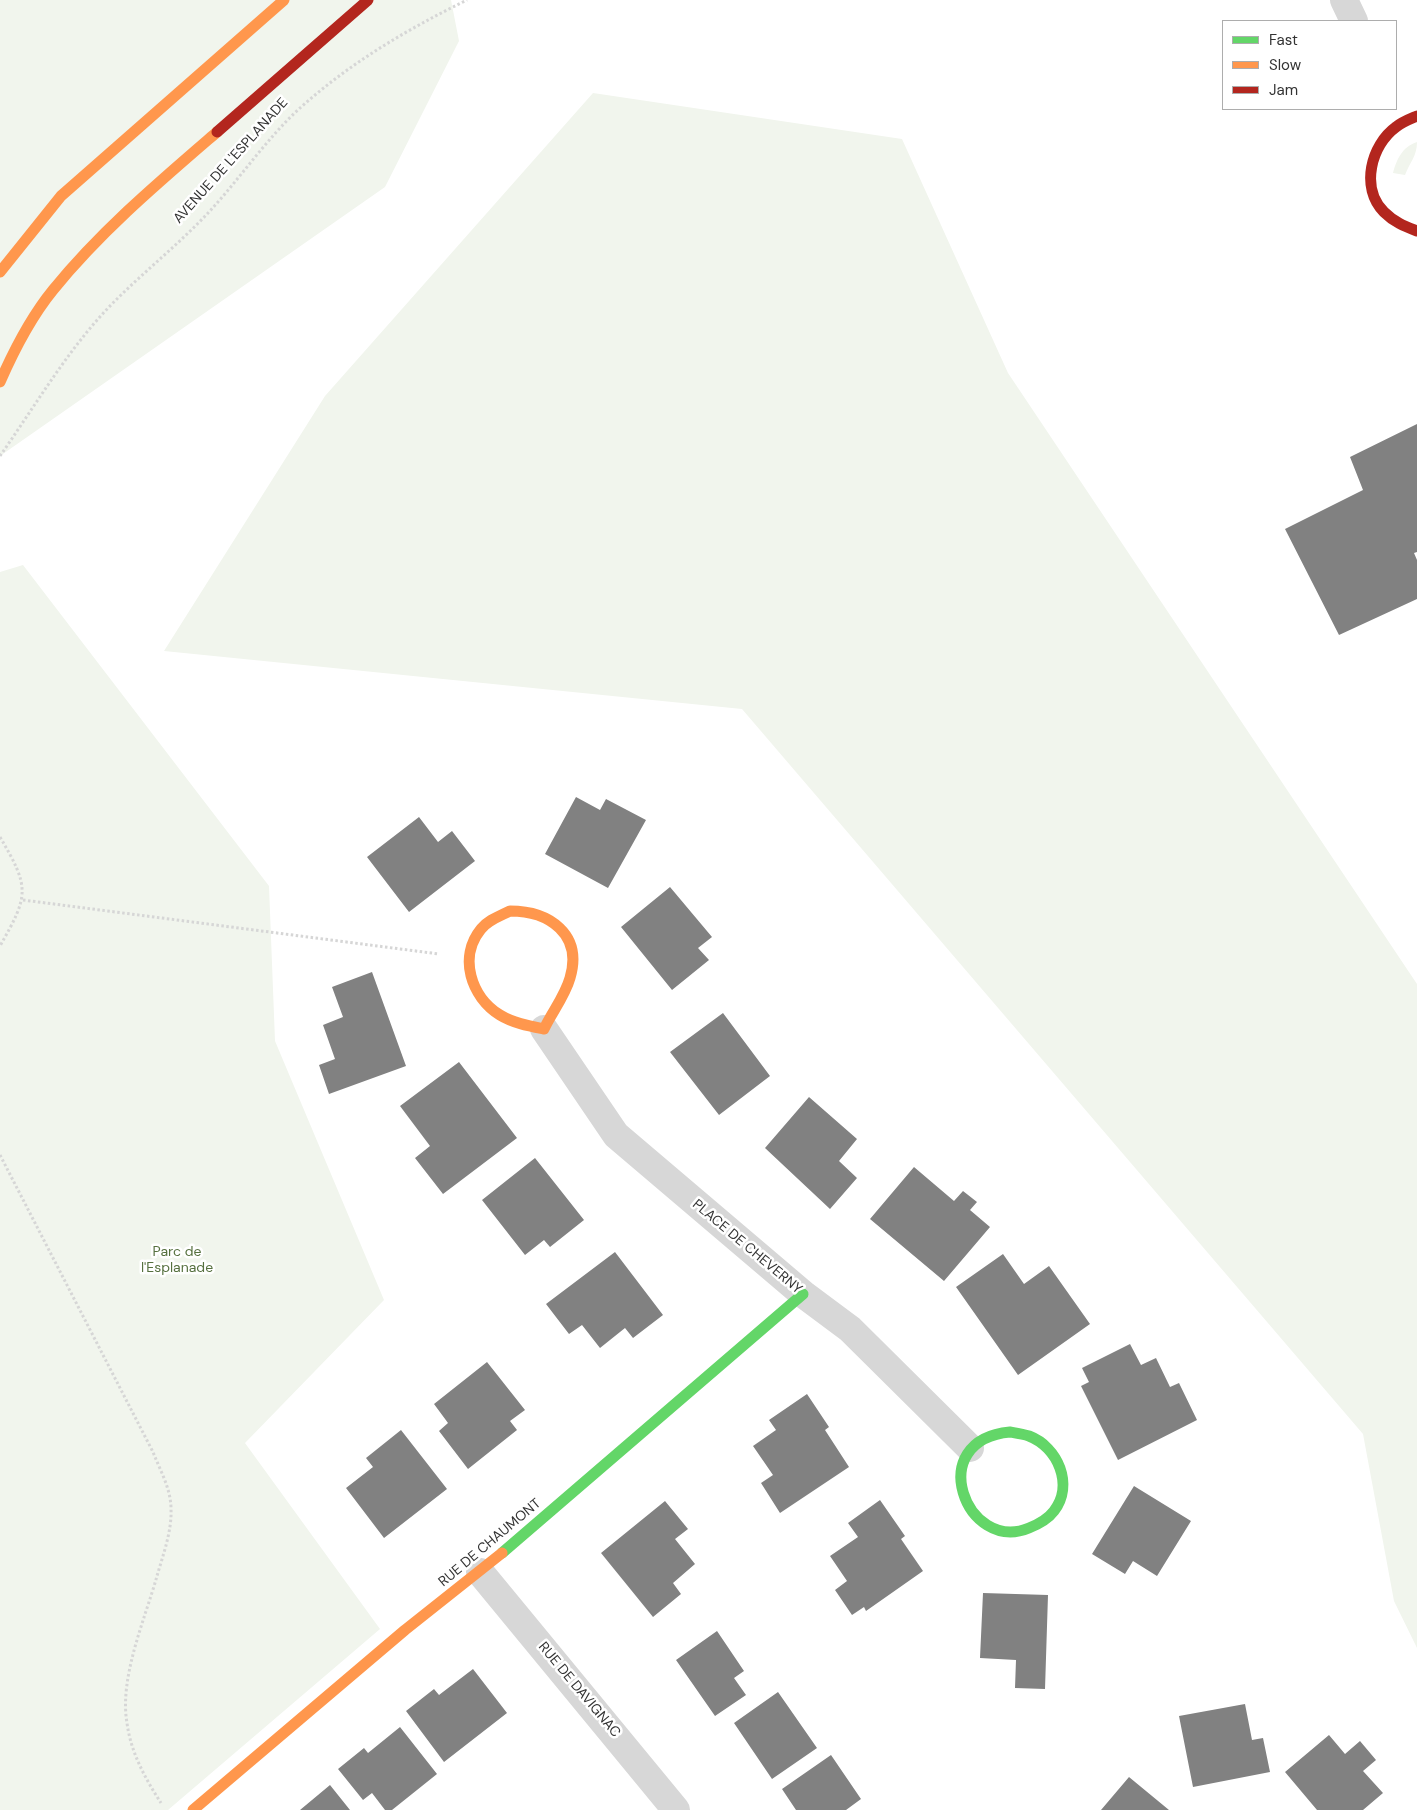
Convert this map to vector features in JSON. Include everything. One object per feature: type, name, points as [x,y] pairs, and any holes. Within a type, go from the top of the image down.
[{"type":"street","points":[[0,272],[61,196],[284,0]]},
{"type":"street","name":"AVENUE DE L'ESPLANADE","points":[[0,382],[15,350],[52,291],[115,221],[368,0]]},
{"type":"street","points":[[1344,0],[1354,20]]},
{"type":"street","points":[[1405,115],[1385,134],[1374,151],[1370,171],[1372,191],[1382,209],[1396,223],[1417,231]]},
{"type":"street","points":[[510,911],[528,911],[545,916],[559,927],[569,942],[573,959],[570,976],[544,1029],[515,1022],[499,1015],[482,998],[470,977],[468,961],[470,951],[480,930],[493,918],[510,911]]},
{"type":"street","name":"PLACE DE CHEVERNY","points":[[544,1029],[616,1135],[803,1294],[850,1330],[970,1448]]},
{"type":"street","name":"RUE DE CHAUMONT","points":[[193,1810],[405,1630],[480,1572],[803,1294]]},
{"type":"street","points":[[1024,1433],[1038,1439],[1049,1447],[1064,1478],[1062,1494],[1054,1515],[1035,1526],[1016,1532],[996,1529],[980,1521],[966,1502],[961,1482],[964,1464],[970,1448],[984,1438],[996,1434],[1024,1433]]},
{"type":"street","name":"RUE DE DAVIGNAC","points":[[480,1572],[676,1810]]},
{"type":"path","name":"AVENUE DE L'ESPLANADE","points":[[0,456],[92,327],[116,300],[206,215],[253,162],[271,138],[299,109],[374,50],[467,0]]},
{"type":"path","points":[[0,837],[17,866],[23,885],[23,900],[0,946]]},
{"type":"path","points":[[23,900],[445,954]]},
{"type":"path","points":[[0,1155],[153,1452],[167,1487],[171,1507],[170,1524],[151,1596],[137,1638],[126,1699],[126,1723],[134,1750],[143,1774],[161,1802]]},
{"type":"green space","points":[[0,0],[451,0],[459,41],[385,187],[0,456]]},
{"type":"green space","points":[[593,93],[902,139],[1008,373],[1417,984],[1417,1648],[1394,1601],[1363,1434],[742,709],[164,651],[325,396]]},
{"type":"green space","points":[[1417,142],[1415,155],[1405,175],[1393,173],[1396,163],[1404,150]]},
{"type":"green space","name":"Parc de l'Esplanade","points":[[23,565],[269,886],[275,1041],[384,1300],[245,1443],[380,1629],[168,1810],[0,1810],[0,572]]},
{"type":"building","points":[[1417,424],[1417,552],[1414,553],[1417,560],[1417,599],[1339,635],[1285,529],[1363,490],[1350,457]]},
{"type":"building","points":[[576,797],[600,810],[606,799],[646,820],[608,888],[545,854]]},
{"type":"building","points":[[419,817],[438,842],[452,831],[475,861],[409,912],[367,857]]},
{"type":"building","points":[[670,887],[712,937],[698,948],[709,960],[672,990],[621,927]]},
{"type":"building","points":[[372,972],[406,1066],[329,1094],[319,1065],[335,1059],[323,1025],[343,1017],[332,987]]},
{"type":"building","points":[[723,1013],[770,1076],[719,1115],[670,1052]]},
{"type":"building","points":[[459,1062],[517,1138],[443,1194],[415,1158],[430,1146],[400,1106]]},
{"type":"building","points":[[809,1097],[857,1139],[839,1161],[857,1178],[830,1209],[765,1148]]},
{"type":"building","points":[[535,1158],[584,1220],[550,1247],[544,1240],[525,1255],[482,1200]]},
{"type":"building","points":[[914,1167],[954,1201],[963,1191],[977,1202],[970,1210],[990,1227],[944,1281],[870,1219]]},
{"type":"building","points":[[615,1252],[663,1315],[633,1338],[625,1328],[600,1348],[582,1325],[569,1334],[546,1304]]},
{"type":"building","points":[[1003,1254],[1024,1284],[1049,1266],[1090,1324],[1018,1375],[956,1287]]},
{"type":"building","points":[[1130,1344],[1141,1365],[1156,1358],[1170,1387],[1179,1383],[1197,1420],[1118,1460],[1081,1386],[1089,1382],[1082,1368]]},
{"type":"building","points":[[487,1362],[525,1410],[510,1421],[517,1430],[468,1469],[439,1431],[448,1423],[434,1404]]},
{"type":"building","points":[[807,1394],[829,1427],[825,1430],[849,1467],[780,1513],[761,1483],[773,1475],[753,1446],[776,1430],[769,1420]]},
{"type":"building","points":[[401,1430],[447,1489],[384,1538],[346,1488],[373,1467],[366,1458]]},
{"type":"building","points":[[1134,1486],[1191,1521],[1157,1576],[1133,1561],[1125,1574],[1092,1554]]},
{"type":"building","points":[[880,1500],[905,1536],[901,1539],[923,1571],[866,1611],[864,1607],[852,1615],[835,1590],[847,1581],[830,1556],[858,1537],[848,1523]]},
{"type":"building","points":[[665,1501],[688,1529],[675,1539],[695,1564],[673,1583],[681,1594],[653,1617],[601,1553]]},
{"type":"building","points":[[983,1593],[1048,1595],[1045,1689],[1015,1688],[1016,1660],[980,1658]]},
{"type":"building","points":[[717,1631],[744,1671],[734,1678],[746,1695],[715,1716],[676,1660]]},
{"type":"building","points":[[473,1669],[507,1713],[444,1762],[406,1711],[434,1689],[439,1695]]},
{"type":"building","points":[[778,1692],[817,1748],[772,1779],[734,1723]]},
{"type":"building","points":[[1245,1704],[1252,1740],[1263,1738],[1270,1772],[1193,1787],[1179,1716]]},
{"type":"building","points":[[400,1727],[437,1774],[392,1810],[385,1810],[372,1793],[363,1800],[338,1769],[364,1748],[368,1753]]},
{"type":"building","points":[[1329,1735],[1345,1754],[1360,1741],[1376,1760],[1363,1771],[1383,1793],[1363,1810],[1317,1810],[1285,1772]]},
{"type":"building","points":[[831,1755],[861,1799],[846,1810],[796,1810],[782,1789]]},
{"type":"building","points":[[1129,1777],[1169,1810],[1101,1810]]},
{"type":"building","points":[[330,1785],[350,1810],[300,1810]]},
{"type":"traffic: fast","points":[[502,1553],[803,1294]]},
{"type":"traffic: fast","points":[[1010,1432],[1029,1436],[1039,1441],[1048,1449],[1060,1468],[1063,1490],[1060,1501],[1046,1519],[1029,1528],[1007,1532],[987,1525],[972,1511],[963,1493],[961,1473],[967,1454],[983,1439],[1010,1432]]},
{"type":"traffic: slow","points":[[0,272],[61,196],[284,0]]},
{"type":"traffic: slow","points":[[0,382],[30,323],[45,300],[71,268],[131,208],[217,132]]},
{"type":"traffic: slow","points":[[510,911],[538,915],[550,921],[560,928],[567,937],[572,949],[573,962],[568,985],[544,1029],[516,1022],[500,1015],[482,998],[471,976],[469,964],[474,940],[487,923],[510,911]]},
{"type":"traffic: slow","points":[[193,1810],[405,1630],[502,1553]]},
{"type":"traffic: jam","points":[[217,132],[368,0]]},
{"type":"traffic: jam","points":[[1417,116],[1396,127],[1380,144],[1375,155],[1371,179],[1372,191],[1384,212],[1399,223],[1417,231]]}]
